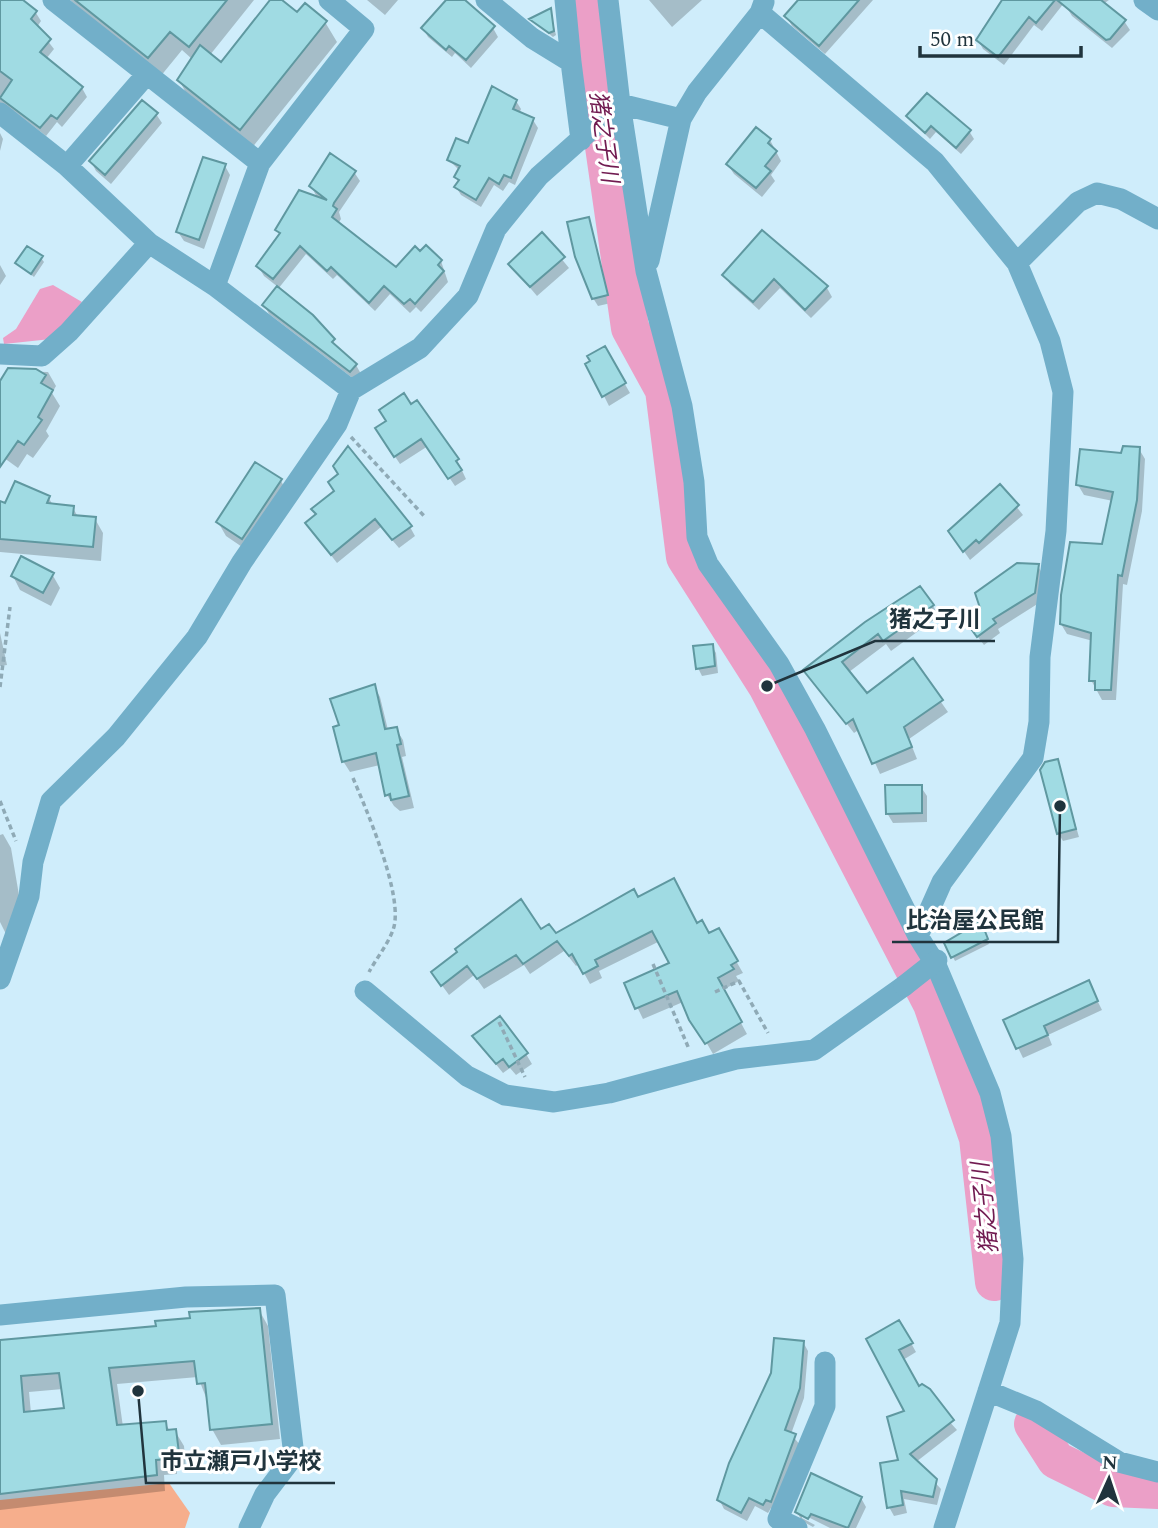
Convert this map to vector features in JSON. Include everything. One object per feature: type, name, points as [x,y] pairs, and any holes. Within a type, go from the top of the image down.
[{"type":"street","points":[[53,0],[260,163]]},
{"type":"street","points":[[215,286],[260,163],[364,29],[329,0]]},
{"type":"street","points":[[486,0],[532,38],[571,62]]},
{"type":"street","points":[[565,0],[571,62],[585,137]]},
{"type":"street","points":[[608,0],[616,107],[646,271],[682,406],[694,482],[697,537],[708,564],[785,675],[918,936],[936,965],[984,1080],[1001,1136],[1013,1259],[1010,1323],[944,1528]]},
{"type":"street","points":[[1144,0],[1158,10]]},
{"type":"street","points":[[646,271],[681,119],[697,92],[763,6],[935,162],[1017,262],[1050,341],[1063,392],[1056,531],[1040,657],[1039,722],[1033,758],[942,882],[918,936]]},
{"type":"street","points":[[67,166],[146,75]]},
{"type":"street","points":[[616,107],[681,119]]},
{"type":"street","points":[[0,979],[6,942],[29,896],[33,862],[51,801],[116,737],[197,637],[242,562],[337,424],[351,390],[420,348],[468,296],[496,229],[538,176],[616,107]]},
{"type":"street","points":[[0,113],[67,166],[149,243],[215,286],[351,390]]},
{"type":"street","points":[[1017,262],[1078,202],[1097,193],[1121,199],[1158,219]]},
{"type":"street","points":[[0,354],[42,356],[69,332],[149,243]]},
{"type":"street","points":[[365,991],[467,1076],[505,1095],[547,1101],[609,1093],[697,1069],[814,1050],[827,1044],[937,960]]},
{"type":"street","points":[[0,1315],[186,1297],[275,1295],[294,1457],[265,1494],[249,1528]]},
{"type":"street","points":[[797,1528],[778,1519],[825,1406],[825,1362]]},
{"type":"street","points":[[988,1391],[1036,1411],[1119,1462],[1158,1472]]},
{"type":"path","points":[[337,424],[366,450],[425,517]]},
{"type":"path","points":[[0,687],[10,607]]},
{"type":"path","points":[[353,778],[384,852],[394,917],[394,928],[364,981],[365,991]]},
{"type":"path","points":[[653,964],[697,1069]]},
{"type":"path","points":[[715,992],[739,981],[779,1054]]},
{"type":"path","points":[[499,1022],[531,1088],[547,1101]]},
{"type":"shaded area","points":[[53,285],[82,302],[51,339],[4,344],[3,338],[16,329],[40,289]]},
{"type":"shaded area","points":[[169,1483],[190,1513],[185,1528],[0,1528],[0,1500]]},
{"type":"building","points":[[0,0],[23,0],[37,11],[31,19],[51,39],[40,52],[83,87],[57,119],[51,115],[40,128],[0,98],[12,80],[0,71]]},
{"type":"building","points":[[75,0],[227,0],[189,47],[170,32],[148,58]]},
{"type":"building","points":[[270,0],[282,0],[297,12],[305,3],[327,21],[240,130],[177,80],[200,45],[221,62]]},
{"type":"building","points":[[446,0],[465,0],[495,26],[466,60],[449,46],[446,50],[421,28]]},
{"type":"building","points":[[798,0],[859,0],[819,46],[784,16]]},
{"type":"building","points":[[1002,0],[1055,0],[1036,23],[1029,17],[998,57],[976,40]]},
{"type":"building","points":[[1057,0],[1101,0],[1126,20],[1110,39],[1106,40]]},
{"type":"building","points":[[551,8],[554,31],[549,33],[529,19]]},
{"type":"building","points":[[492,86],[517,100],[513,109],[534,118],[511,178],[504,175],[499,184],[489,178],[476,200],[454,187],[459,180],[454,177],[460,166],[447,160],[456,138],[468,143]]},
{"type":"building","points":[[927,93],[971,130],[956,148],[931,126],[925,133],[906,116]]},
{"type":"building","points":[[142,100],[158,113],[105,175],[89,161]]},
{"type":"building","points":[[756,127],[771,139],[768,143],[777,151],[765,166],[771,171],[756,188],[726,164]]},
{"type":"building","points":[[330,153],[356,171],[334,203],[333,206],[337,209],[332,217],[396,267],[415,246],[420,251],[426,245],[442,260],[438,265],[444,271],[415,304],[410,299],[404,304],[384,286],[369,303],[331,267],[327,271],[300,246],[273,279],[256,266],[280,233],[275,230],[299,190],[327,200],[309,186]]},
{"type":"building","points":[[203,157],[226,164],[199,240],[176,232]]},
{"type":"building","points":[[589,217],[608,295],[592,299],[575,257],[567,222]]},
{"type":"building","points":[[762,230],[828,286],[805,310],[774,279],[753,302],[722,275]]},
{"type":"building","points":[[542,232],[565,257],[530,287],[508,264]]},
{"type":"building","points":[[27,246],[43,256],[31,274],[15,263]]},
{"type":"building","points":[[277,286],[313,315],[335,339],[332,342],[357,364],[350,372],[262,305]]},
{"type":"building","points":[[605,346],[626,383],[602,397],[585,364],[590,361],[587,356]]},
{"type":"building","points":[[8,368],[36,369],[46,375],[41,383],[53,390],[38,417],[42,420],[24,445],[18,441],[0,467],[0,381]]},
{"type":"building","points":[[404,393],[411,404],[417,400],[459,459],[456,461],[462,470],[448,479],[421,439],[394,457],[375,428],[386,421],[379,410]]},
{"type":"building","points":[[348,446],[412,526],[392,540],[375,519],[331,555],[305,523],[316,514],[311,509],[334,491],[328,482],[338,474],[333,466]]},
{"type":"building","points":[[1123,446],[1140,447],[1137,500],[1122,576],[1118,575],[1111,690],[1095,690],[1095,681],[1089,681],[1091,633],[1060,624],[1061,595],[1070,542],[1102,544],[1113,492],[1076,485],[1080,449],[1121,453]]},
{"type":"building","points":[[255,462],[282,479],[242,539],[216,522]]},
{"type":"building","points":[[15,481],[50,496],[47,503],[74,506],[73,515],[96,517],[93,547],[0,539],[0,501],[5,503]]},
{"type":"building","points":[[1000,484],[1019,505],[979,543],[976,540],[963,552],[948,531]]},
{"type":"building","points":[[21,556],[54,573],[43,593],[11,576]]},
{"type":"building","points":[[1017,563],[1039,564],[1035,593],[993,619],[996,623],[977,637],[964,619],[980,608],[975,593]]},
{"type":"building","points":[[920,586],[934,605],[883,641],[878,634],[842,662],[867,693],[913,658],[943,700],[904,727],[912,747],[872,764],[853,719],[846,724],[803,670],[865,622]]},
{"type":"building","points":[[713,644],[715,666],[696,669],[693,646]]},
{"type":"building","points":[[375,684],[385,729],[397,727],[401,744],[397,745],[409,796],[391,800],[390,794],[385,796],[376,753],[342,762],[333,727],[339,725],[330,699]]},
{"type":"building","points":[[1058,759],[1076,829],[1057,834],[1040,770],[1045,762]]},
{"type":"building","points":[[885,785],[922,785],[922,813],[886,814]]},
{"type":"building","points":[[674,878],[697,923],[702,920],[709,933],[719,928],[738,961],[731,965],[734,969],[718,978],[742,1022],[705,1044],[689,1020],[677,991],[635,1009],[624,983],[669,963],[652,931],[595,960],[598,966],[583,974],[572,954],[569,956],[557,941],[523,964],[516,955],[477,979],[467,966],[441,986],[431,972],[457,952],[455,949],[521,899],[541,929],[549,924],[556,933],[634,889],[638,897]]},
{"type":"building","points":[[981,921],[988,939],[951,958],[944,943]]},
{"type":"building","points":[[1089,980],[1098,1001],[1044,1026],[1048,1035],[1016,1049],[1003,1020]]},
{"type":"building","points":[[500,1016],[528,1053],[509,1067],[503,1059],[496,1064],[472,1036]]},
{"type":"building","points":[[260,1308],[272,1424],[210,1430],[205,1383],[197,1384],[194,1361],[109,1368],[117,1425],[166,1421],[167,1430],[176,1429],[179,1453],[169,1453],[169,1459],[156,1460],[157,1475],[0,1494],[0,1340],[156,1326],[155,1321],[190,1318],[189,1312]],"holes":[[[59,1373],[64,1408],[24,1412],[21,1376]]]},
{"type":"building","points":[[899,1320],[913,1343],[899,1350],[919,1386],[922,1384],[930,1389],[954,1420],[910,1454],[937,1479],[933,1497],[901,1491],[903,1505],[887,1508],[880,1463],[898,1460],[887,1417],[904,1411],[866,1339]]},
{"type":"building","points":[[774,1338],[804,1341],[800,1388],[785,1430],[796,1434],[771,1502],[766,1500],[763,1505],[749,1498],[741,1513],[717,1500],[729,1463],[771,1373]]},
{"type":"building","points":[[811,1473],[862,1497],[848,1528],[811,1514],[808,1519],[795,1512]]},
{"type":"waterway","name":"猪之子川","points":[[583,0],[630,328],[664,390],[685,557],[767,686],[932,1004],[978,1138],[994,1282]]},
{"type":"waterway","name":"猪之子川","points":[[1033,1424],[1056,1460],[1113,1488],[1158,1490]]},
{"type":"place","name":"猪之子川","points":[[767,686]]},
{"type":"place","name":"比治屋公民館","points":[[1060,806]]},
{"type":"place","name":"市立瀬戸小学校","points":[[138,1391]]}]
